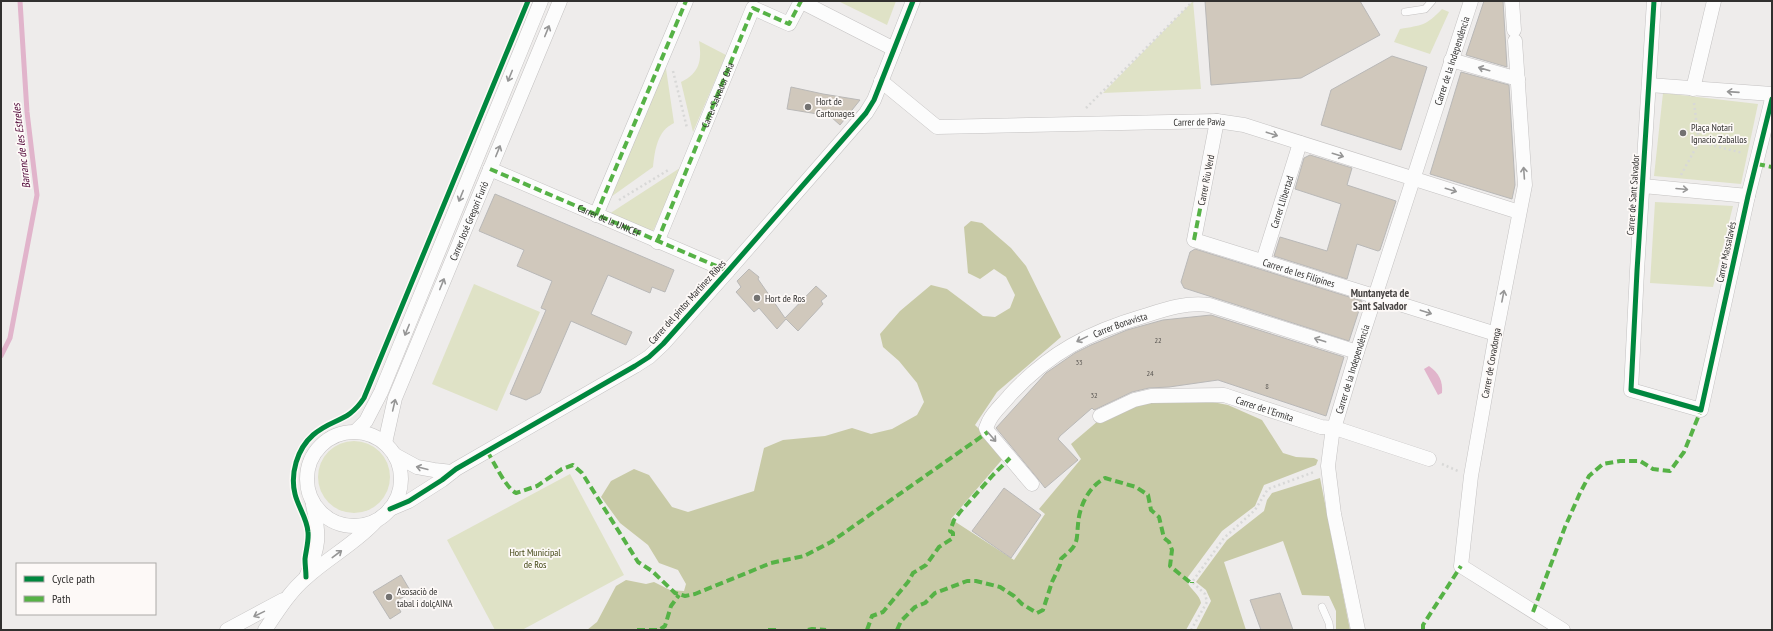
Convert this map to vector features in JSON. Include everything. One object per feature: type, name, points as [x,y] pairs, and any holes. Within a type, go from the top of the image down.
[{"type":"street","name":"Carrer José Gregori Furió","points":[[356,431],[366,421],[381,392],[541,1]]},
{"type":"street","name":"Carrer José Gregori Furió","points":[[385,443],[395,398],[560,1]]},
{"type":"street","points":[[596,215],[686,1]]},
{"type":"street","points":[[801,1],[894,49]]},
{"type":"street","name":"Carrer Salvador Oria","points":[[657,242],[753,8],[789,24],[801,1]]},
{"type":"street","name":"Carrer del pintor Martinez Ribes","points":[[385,514],[409,501],[452,472],[649,357],[673,333],[859,123],[874,100],[913,1]]},
{"type":"street","name":"Carrer de la Independència","points":[[1358,630],[1334,514],[1328,466],[1332,435],[1357,352],[1471,1]]},
{"type":"street","name":"Carrer de Covadonga","points":[[1512,1],[1525,185],[1496,334],[1471,476],[1461,566],[1562,630]]},
{"type":"street","name":"Carrer de Sant Salvador","points":[[1654,1],[1631,390],[1701,410]]},
{"type":"street","points":[[1693,93],[1714,1]]},
{"type":"street","points":[[1451,60],[1518,79]]},
{"type":"street","name":"Carrer de Pavia","points":[[881,81],[937,127],[1218,121],[1244,125],[1519,212]]},
{"type":"street","points":[[1649,85],[1693,93],[1772,94]]},
{"type":"street","name":"Carrer Massalavés","points":[[1701,410],[1748,196],[1772,99]]},
{"type":"street","name":"Carrer Riu Verd","points":[[1194,240],[1218,121]]},
{"type":"street","name":"Carrer Llibertad","points":[[1263,261],[1300,143]]},
{"type":"street","name":"Carrer de la UNICEF","points":[[490,170],[728,271]]},
{"type":"street","points":[[1644,186],[1748,196]]},
{"type":"street","name":"Carrer de les Filipines","points":[[1194,240],[1496,334]]},
{"type":"street","name":"Carrer Bonavista","points":[[1032,484],[986,428],[992,415],[1031,374],[1057,353],[1094,333],[1128,320],[1185,304],[1209,305],[1357,352]]},
{"type":"street","name":"Carrer de l'Ermita","points":[[1100,416],[1134,400],[1151,396],[1224,395],[1321,427],[1335,428],[1429,459]]},
{"type":"street","points":[[265,630],[306,577],[365,533],[385,514],[397,498],[401,484],[400,469],[395,455],[385,443],[372,435],[356,431],[340,433],[325,441],[314,453],[308,468],[307,484],[317,524],[318,543],[316,556],[306,577]]},
{"type":"street","points":[[395,455],[417,467],[452,472]]},
{"type":"street","points":[[312,500],[321,513],[334,522],[349,526],[365,524],[385,514]]},
{"type":"street","points":[[227,630],[290,596]]},
{"type":"lane","points":[[1405,12],[1425,9],[1432,1]]},
{"type":"lane","points":[[1322,607],[1329,623],[1330,630]]},
{"type":"path","points":[[1069,124],[1103,93],[1193,1]]},
{"type":"path","points":[[596,215],[693,155],[667,45]]},
{"type":"path","points":[[1679,178],[1699,142],[1693,93]]},
{"type":"path","points":[[1699,142],[1747,154]]},
{"type":"path","points":[[1429,459],[1471,476]]},
{"type":"path","points":[[1191,630],[1207,602],[1205,594],[1192,582],[1224,538],[1255,510],[1268,489],[1328,466]]},
{"type":"green space","points":[[838,1],[896,1],[887,25]]},
{"type":"green space","points":[[1193,1],[1201,89],[1103,93]]},
{"type":"green space","points":[[1442,9],[1449,12],[1430,54],[1394,42],[1400,29],[1423,24],[1432,19]]},
{"type":"green space","points":[[699,41],[726,55],[693,132],[681,82],[696,70],[700,60]]},
{"type":"green space","points":[[665,62],[674,123],[668,126],[660,136],[656,148],[653,167],[608,199]]},
{"type":"green space","points":[[1663,93],[1758,104],[1741,184],[1654,176]]},
{"type":"green space","points":[[683,166],[653,231],[609,214]]},
{"type":"green space","points":[[1655,202],[1733,206],[1713,287],[1650,283]]},
{"type":"green space","points":[[971,221],[982,223],[1011,248],[1026,266],[1061,337],[997,392],[975,425],[1006,455],[951,519],[1014,560],[1045,514],[1039,509],[1081,459],[1071,444],[1098,421],[1135,403],[1192,398],[1228,405],[1262,420],[1283,453],[1296,457],[1314,458],[1318,460],[1316,465],[1264,485],[1255,506],[1222,531],[1188,577],[1187,582],[1199,597],[1201,603],[1186,630],[587,630],[597,622],[616,586],[626,580],[646,584],[654,582],[670,590],[684,591],[686,584],[678,570],[659,563],[648,545],[620,523],[601,497],[611,481],[634,469],[649,475],[672,507],[688,512],[754,491],[764,448],[783,440],[825,436],[852,428],[871,434],[892,429],[917,415],[924,402],[917,383],[899,361],[883,347],[880,334],[900,311],[931,285],[947,289],[983,316],[995,317],[1010,308],[1015,295],[1006,277],[994,269],[980,279],[968,273],[964,227]]},
{"type":"green space","points":[[474,284],[540,312],[497,411],[432,384]]},
{"type":"green space","points":[[354,441],[374,447],[384,457],[390,477],[384,497],[374,507],[354,513],[334,507],[324,497],[318,477],[324,457],[334,447]]},
{"type":"green space","name":"Hort Municipal de Ros","points":[[570,474],[624,575],[522,630],[495,630],[447,540]]},
{"type":"green space","points":[[1320,478],[1350,630],[1336,630],[1336,611],[1329,596],[1302,595],[1283,541],[1224,562],[1246,630],[1196,630],[1211,601],[1206,590],[1196,582],[1227,540],[1264,511],[1267,500],[1272,493]]},
{"type":"shaded area","points":[[1429,366],[1438,374],[1441,381],[1442,393],[1438,395],[1424,369]]},
{"type":"building","points":[[1205,1],[1360,1],[1380,35],[1301,78],[1211,85]]},
{"type":"building","points":[[1484,1],[1503,1],[1507,67],[1466,55]]},
{"type":"building","points":[[1392,56],[1427,67],[1401,150],[1321,125],[1331,90]]},
{"type":"building","points":[[1461,72],[1509,85],[1515,185],[1512,199],[1430,174]]},
{"type":"building","name":"Hort de Cartonages","points":[[791,87],[860,100],[840,125],[830,116],[787,109]]},
{"type":"building","points":[[1310,155],[1352,168],[1347,185],[1396,201],[1380,250],[1378,251],[1357,244],[1347,279],[1274,256],[1280,237],[1327,251],[1341,204],[1295,189],[1304,158]]},
{"type":"building","points":[[495,194],[674,270],[665,292],[652,287],[650,293],[608,275],[591,314],[632,332],[626,345],[571,321],[540,393],[526,400],[510,394],[546,310],[541,308],[552,281],[517,266],[524,250],[479,231]]},
{"type":"building","points":[[1195,249],[1362,301],[1349,341],[1184,288],[1181,282],[1190,252]]},
{"type":"building","name":"Hort de Ros","points":[[749,269],[759,277],[758,279],[785,318],[816,286],[827,296],[821,301],[823,304],[798,331],[786,319],[777,329],[759,308],[754,312],[736,292],[741,287],[737,281]]},
{"type":"building","points":[[1211,315],[1344,357],[1326,416],[1218,380],[1169,387],[1149,388],[1132,392],[1094,410],[1092,408],[1060,436],[1058,439],[1078,460],[1045,488],[996,428],[1046,373],[1075,353],[1127,330],[1163,320]]},
{"type":"building","points":[[1004,488],[1041,515],[1011,558],[972,531]]},
{"type":"building","name":"Asosaciò de tabal i dolçAINA","points":[[401,575],[411,592],[395,602],[401,612],[390,619],[373,592]]},
{"type":"building","points":[[1280,593],[1293,630],[1261,630],[1250,600]]},
{"type":"waterway","name":"Barranc de les Estreles","points":[[1,356],[10,338],[37,195],[27,112],[20,1]]},
{"type":"marked path","points":[[596,215],[686,1]]},
{"type":"marked path","points":[[657,242],[753,8],[789,24],[801,1]]},
{"type":"marked path","points":[[1757,164],[1772,167]]},
{"type":"marked path","points":[[490,169],[728,271]]},
{"type":"marked path","points":[[1194,240],[1201,204]]},
{"type":"marked path","points":[[1533,612],[1565,527],[1589,476],[1603,464],[1620,461],[1640,461],[1653,469],[1670,471],[1684,452],[1701,410]]},
{"type":"marked path","points":[[487,451],[504,480],[516,493],[537,486],[562,469],[573,465],[582,473],[638,562],[652,571],[675,593],[685,596],[695,594],[771,563],[804,556],[831,542],[988,432]]},
{"type":"marked path","points":[[867,630],[872,616],[883,612],[908,582],[913,573],[926,565],[939,547],[953,538],[953,533],[950,531],[954,520],[993,475],[1010,458]]},
{"type":"marked path","points":[[897,630],[901,621],[915,607],[925,603],[935,593],[967,581],[976,581],[1000,587],[1014,596],[1022,604],[1037,613],[1043,610],[1061,559],[1071,550],[1077,539],[1082,505],[1089,492],[1105,478],[1136,487],[1148,495],[1151,510],[1159,517],[1164,538],[1169,542],[1172,550],[1170,566],[1192,584],[1192,582]]},
{"type":"marked path","points":[[1423,630],[1423,625],[1461,566]]},
{"type":"marked path","points":[[637,630],[659,630],[665,626],[671,606],[679,595]]},
{"type":"marked path","points":[[768,630],[776,630]]},
{"type":"marked path","points":[[808,630],[826,630]]},
{"type":"cycle path","points":[[306,577],[305,559],[308,532],[306,522],[295,494],[293,478],[296,462],[303,447],[313,435],[352,412],[364,398],[528,1]]},
{"type":"cycle path","points":[[390,509],[409,501],[442,480],[456,469],[635,366],[649,357],[663,344],[866,113],[874,100],[913,1]]},
{"type":"cycle path","points":[[1654,1],[1631,390],[1701,410],[1748,196],[1772,99]]},
{"type":"place","name":"Hort de Cartonages","points":[[808,107]]},
{"type":"place","name":"Plaça Notari Ignacio Zaballos","points":[[1683,133]]},
{"type":"place","name":"Hort de Ros","points":[[757,298]]},
{"type":"place","name":"Asosaciò de tabal i dolçAINA","points":[[389,597]]},
{"type":"district","name":"Muntanyeta de Sant Salvador","points":[[1380,299]]}]
